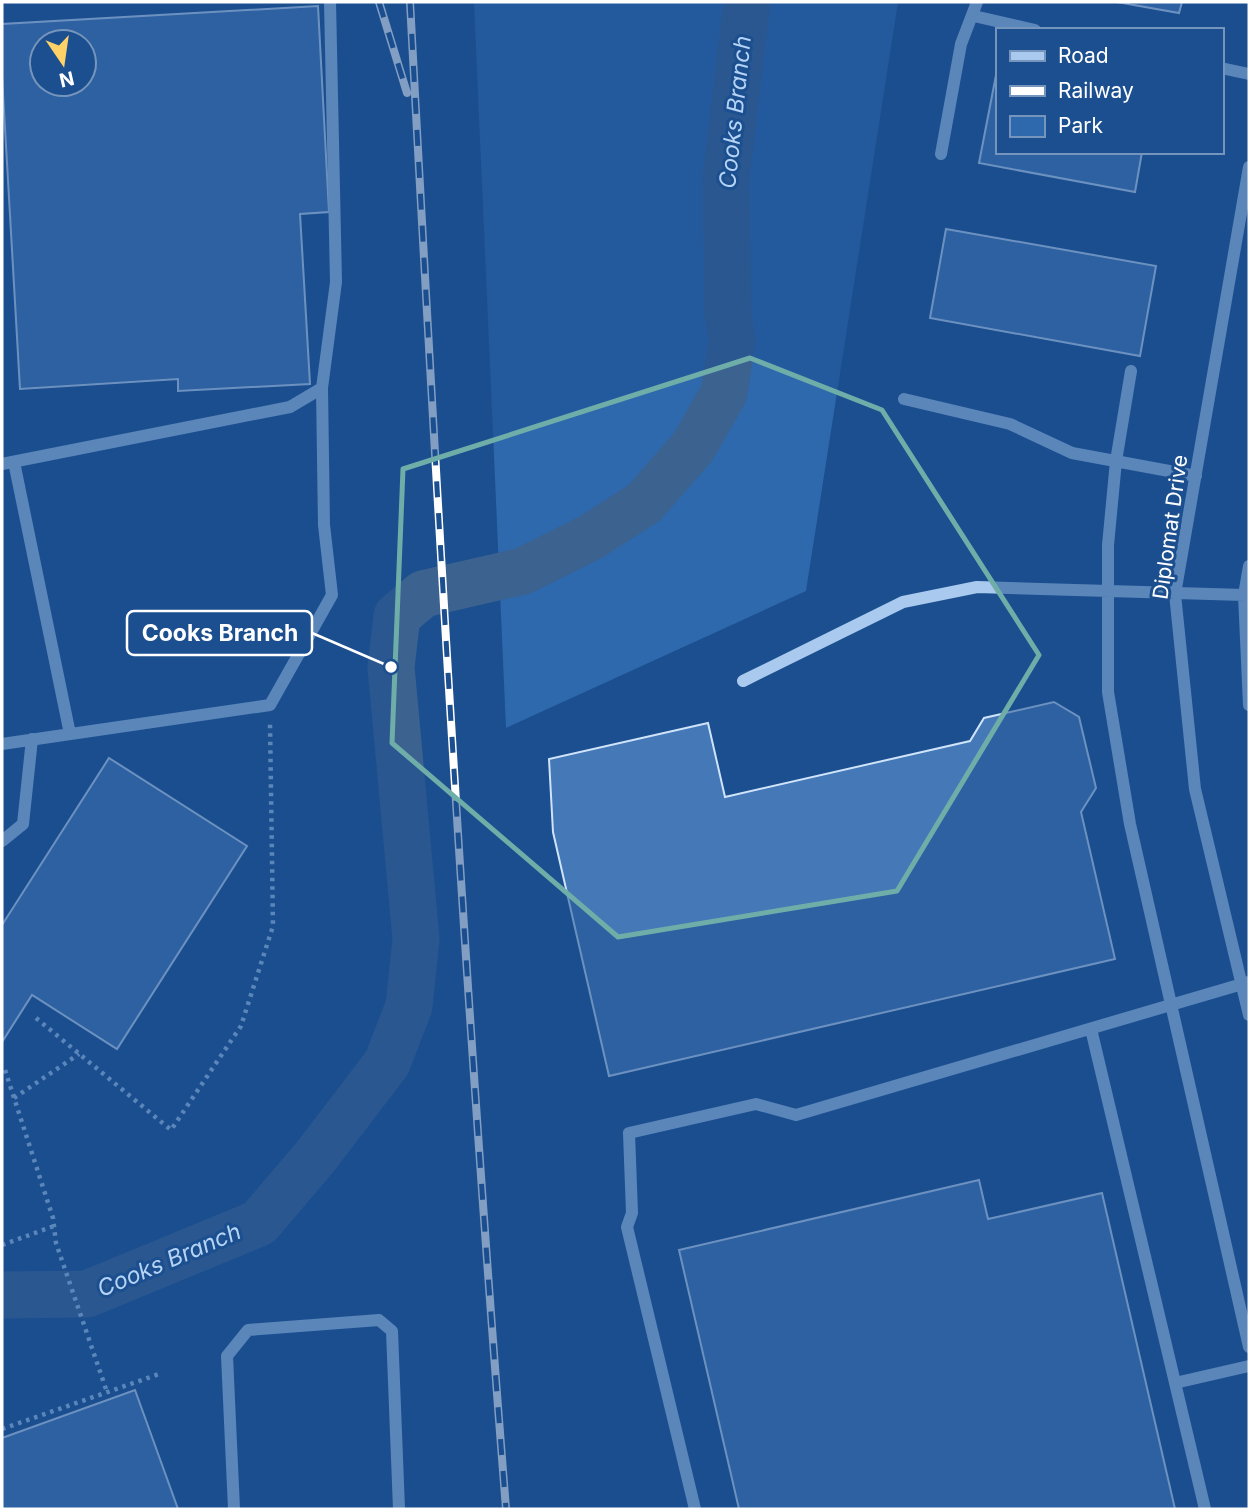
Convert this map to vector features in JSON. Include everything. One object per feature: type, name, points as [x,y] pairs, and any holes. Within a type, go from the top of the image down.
[{"type":"street","points":[[2,744],[270,705],[332,596],[324,525],[322,388],[336,282],[330,2]]},
{"type":"street","points":[[941,154],[961,44],[974,16],[977,2]]},
{"type":"street","points":[[974,16],[1026,28]]},
{"type":"street","points":[[1223,68],[1249,74]]},
{"type":"street","name":"Diplomat Drive","points":[[1249,167],[1175,594],[1195,789],[1245,984],[1249,1015]]},
{"type":"street","points":[[1131,371],[1116,461],[1108,545],[1108,692],[1130,824],[1249,1347]]},
{"type":"street","points":[[70,734],[8,463],[290,407],[322,388]]},
{"type":"street","points":[[904,399],[1010,424],[1072,453],[1196,476]]},
{"type":"street","points":[[1249,566],[1244,595],[1249,705]]},
{"type":"street","points":[[743,681],[903,602],[977,587],[1244,595]]},
{"type":"street","points":[[2,841],[23,824],[32,739]]},
{"type":"street","points":[[695,1509],[627,1227],[632,1213],[629,1133],[756,1104],[796,1115],[1245,984]]},
{"type":"street","points":[[1091,1029],[1205,1509]]},
{"type":"street","points":[[234,1509],[227,1356],[248,1330],[379,1320],[392,1331],[398,1509]]},
{"type":"street","points":[[1175,1383],[1249,1366]]},
{"type":"path","points":[[36,1018],[171,1130],[241,1026],[273,926],[270,705]]},
{"type":"path","points":[[14,1098],[79,1054]]},
{"type":"path","points":[[5,1070],[57,1243],[107,1392]]},
{"type":"path","points":[[2,1245],[54,1226]]},
{"type":"path","points":[[2,1429],[162,1373]]},
{"type":"highlighted area","points":[[750,358],[882,410],[1039,655],[897,891],[618,937],[392,743],[403,469]]},
{"type":"green space","points":[[474,2],[898,2],[806,591],[506,728]]},
{"type":"building","points":[[1117,2],[1182,2],[1179,13]]},
{"type":"building","points":[[318,6],[329,212],[300,214],[310,384],[178,391],[178,379],[20,389],[2,76],[2,24]]},
{"type":"building","points":[[996,75],[996,154],[1142,154],[1135,192],[979,163]]},
{"type":"building","points":[[946,229],[1156,266],[1140,356],[930,318]]},
{"type":"building","points":[[1054,702],[1079,717],[1096,788],[1081,812],[1115,959],[609,1076],[553,832],[549,759],[708,723],[725,797],[970,741],[984,718]]},
{"type":"building","points":[[109,758],[247,846],[117,1049],[32,995],[2,1042],[2,925]]},
{"type":"building","points":[[979,1180],[988,1219],[1102,1193],[1175,1509],[739,1509],[679,1250]]},
{"type":"building","points":[[135,1390],[178,1509],[2,1509],[2,1438]]},
{"type":"waterway","name":"Cooks Branch","points":[[2,1295],[87,1294],[259,1223],[316,1156],[387,1063],[409,1006],[416,939],[391,667],[397,616],[423,594],[523,571],[591,537],[644,503],[693,447],[724,393],[732,341],[728,315],[726,178],[747,2]]},
{"type":"railway","points":[[379,2],[407,93]]},
{"type":"railway","points":[[410,2],[453,756],[506,1509]]},
{"type":"place","name":"Cooks Branch","points":[[391,667]]}]
